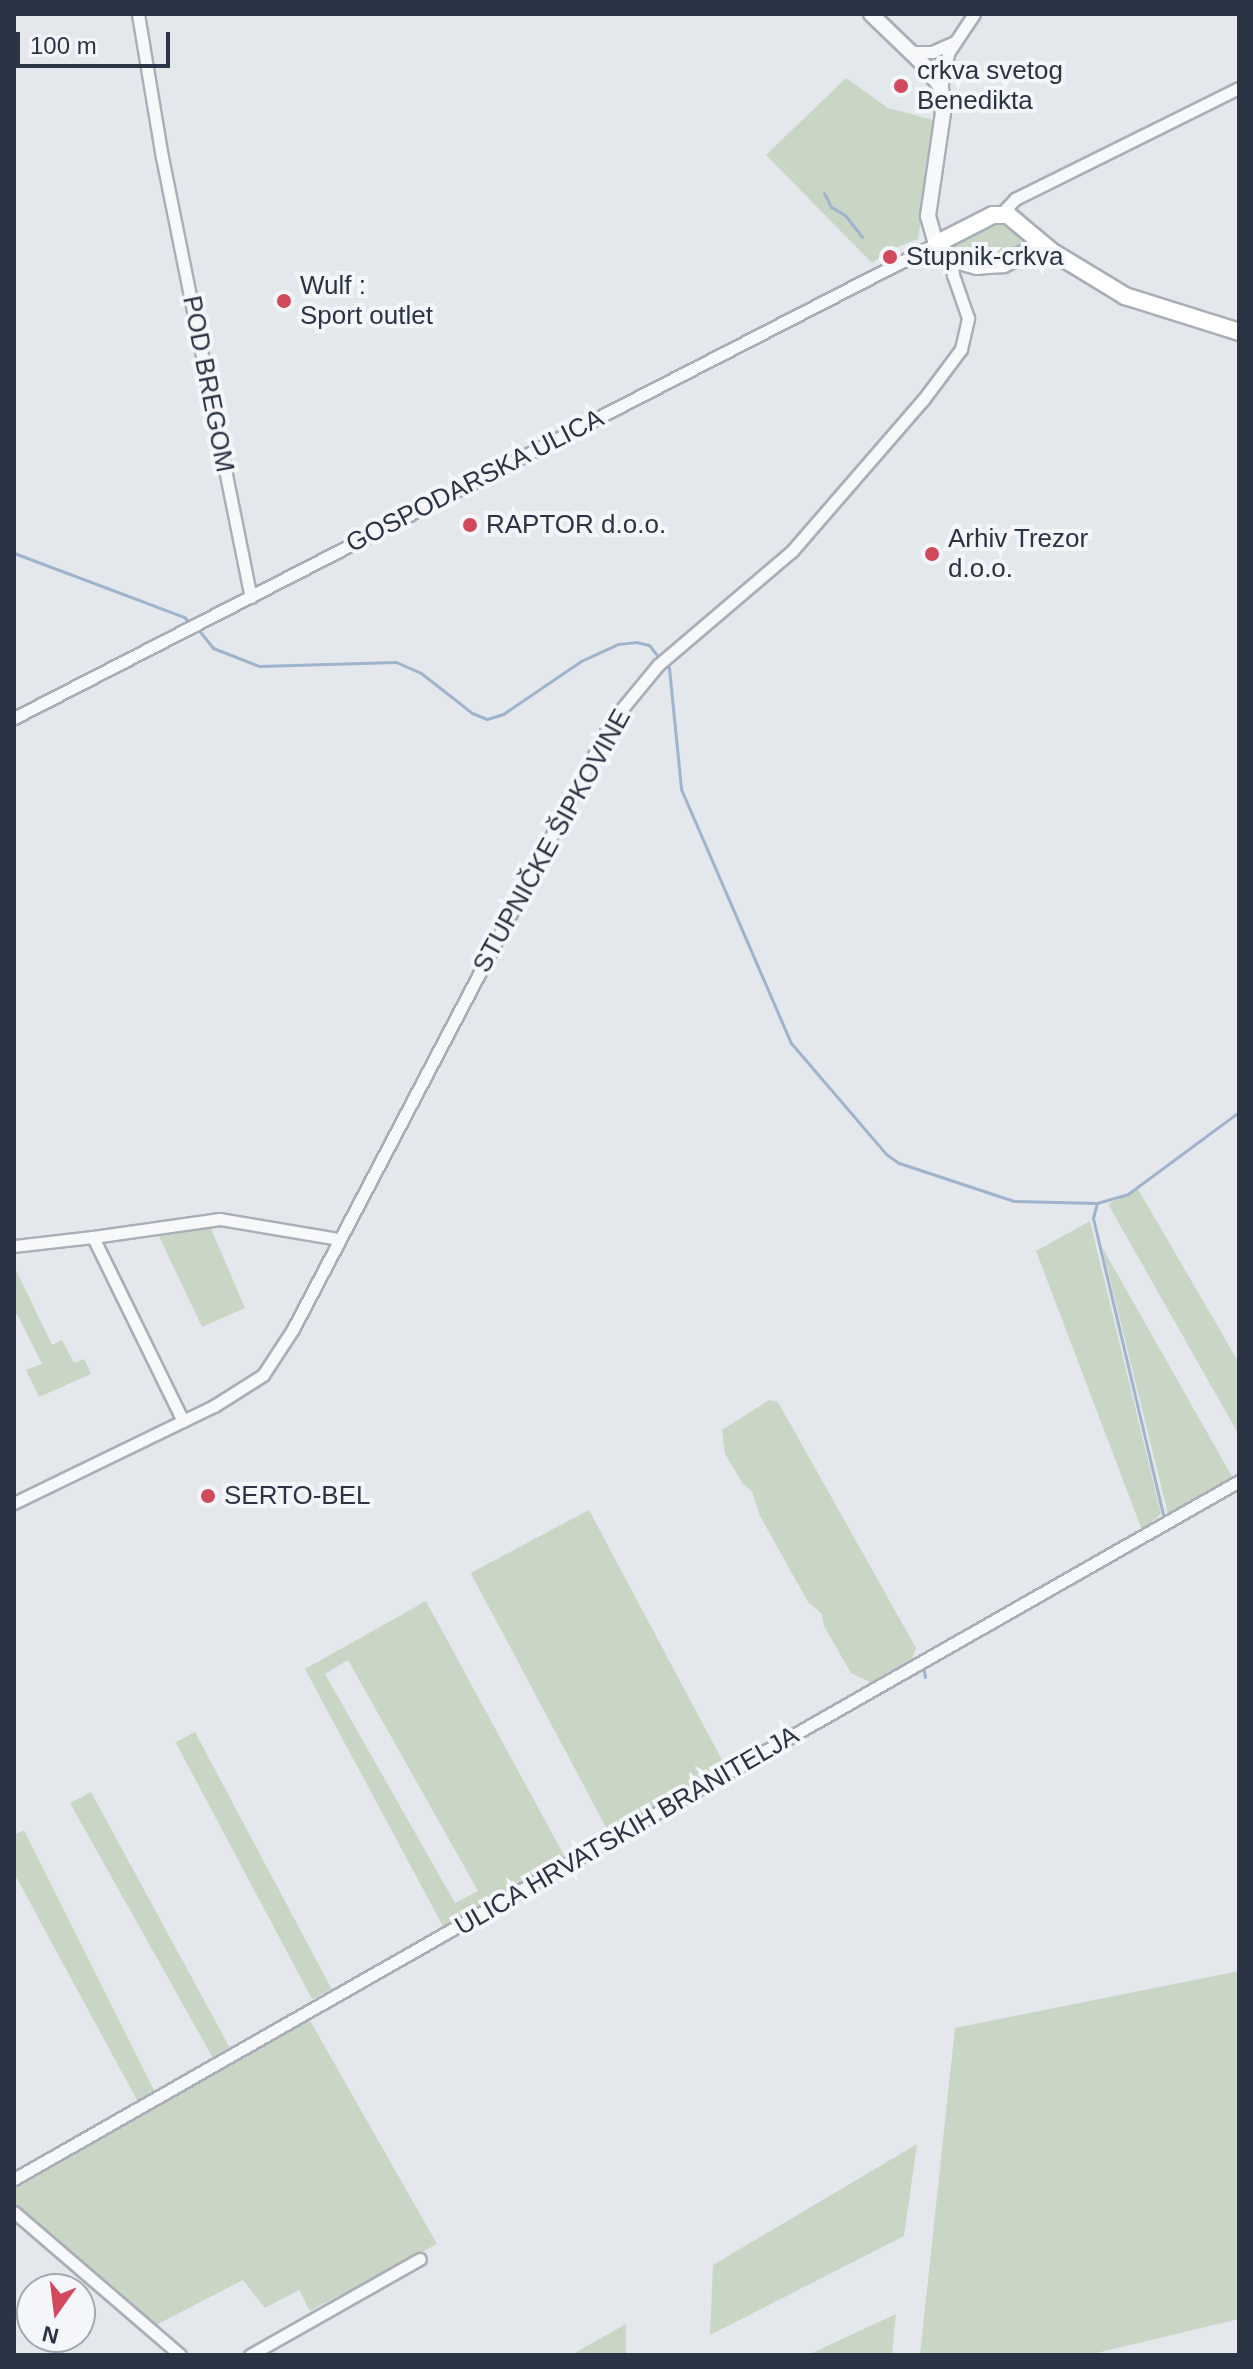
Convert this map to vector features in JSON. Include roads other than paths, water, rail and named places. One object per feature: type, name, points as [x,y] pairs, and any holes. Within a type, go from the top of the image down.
[{"type":"main road","points":[[1051,251],[1035,248],[991,266],[952,259],[936,244],[1001,214],[1014,219],[1051,251],[1125,296],[1239,332]]},
{"type":"street","name":"POD BREGOM","points":[[138,14],[165,171],[251,597]]},
{"type":"street","points":[[871,14],[941,87]]},
{"type":"street","points":[[936,244],[928,216],[943,113],[941,87],[944,66],[954,42],[974,14]]},
{"type":"street","points":[[909,52],[932,52],[954,42]]},
{"type":"street","points":[[1001,214],[1015,199],[1239,88]]},
{"type":"street","name":"GOSPODARSKA ULICA","points":[[14,718],[936,244]]},
{"type":"street","name":"STUPNIČKE ŠIPKOVINE","points":[[14,1503],[247,1389],[263,1375],[293,1329],[611,722],[662,661],[792,551],[923,400],[961,349],[968,318],[950,266],[952,259]]},
{"type":"street","points":[[14,1246],[220,1219],[338,1239]]},
{"type":"street","points":[[93,1237],[183,1421]]},
{"type":"street","name":"ULICA HRVATSKIH BRANITELJA","points":[[14,2179],[1239,1481]]},
{"type":"street","points":[[14,2212],[180,2355]]},
{"type":"street","points":[[250,2355],[420,2259]]},
{"type":"waterway","points":[[824,193],[831,207],[845,215],[862,237]]},
{"type":"waterway","points":[[14,553],[184,617],[191,623]]},
{"type":"waterway","points":[[197,628],[213,648],[259,666],[396,662],[421,673],[472,713],[487,719],[503,714],[581,661],[618,644],[636,642],[649,645],[660,659]]},
{"type":"waterway","points":[[665,664],[669,668],[681,789],[791,1043],[886,1154],[899,1163],[1014,1201],[1097,1203],[1128,1194],[1239,1112]]},
{"type":"waterway","points":[[1097,1203],[1093,1218],[1164,1518]]},
{"type":"waterway","points":[[921,1659],[923,1654],[967,1630]]},
{"type":"waterway","points":[[924,1671],[925,1677]]},
{"type":"place","name":"crkva svetog Benedikta","points":[[901,86]]},
{"type":"place","name":"Stupnik-crkva","points":[[890,257]]},
{"type":"place","name":"Wulf : Sport outlet","points":[[284,301]]},
{"type":"place","name":"RAPTOR d.o.o.","points":[[470,525]]},
{"type":"place","name":"Arhiv Trezor d.o.o.","points":[[932,554]]},
{"type":"place","name":"SERTO-BEL","points":[[208,1496]]}]
